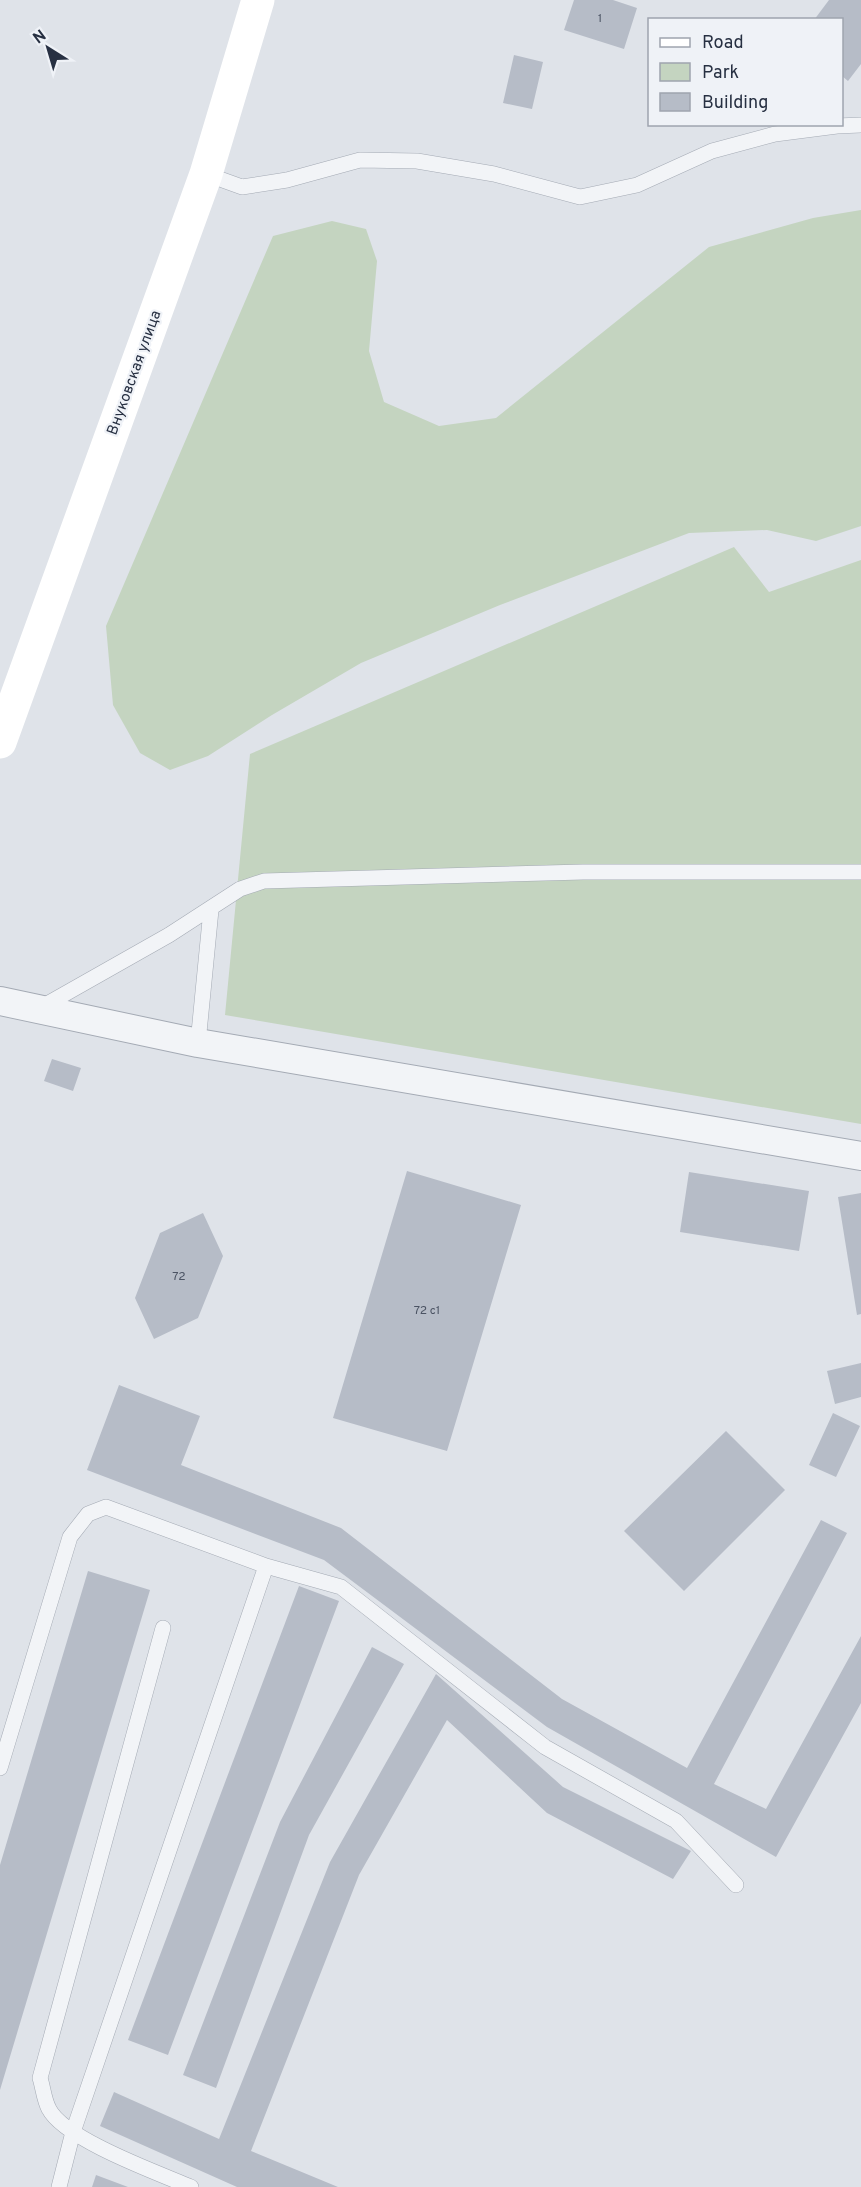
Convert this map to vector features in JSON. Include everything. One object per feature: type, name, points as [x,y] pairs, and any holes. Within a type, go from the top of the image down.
[{"type":"main road","name":"Внуковская улица","points":[[0,742],[207,174],[258,0]]},
{"type":"street","points":[[0,1001],[198,1044],[861,1156]]},
{"type":"lane","points":[[843,126],[861,125]]},
{"type":"lane","points":[[207,174],[242,187],[286,180],[360,160],[417,160],[494,174],[580,197],[637,185],[712,151],[775,134],[837,126]]},
{"type":"lane","points":[[37,1010],[211,910],[240,889],[264,881],[583,872],[861,872]]},
{"type":"lane","points":[[198,1044],[211,910]]},
{"type":"lane","points":[[0,1768],[70,1537],[88,1514],[106,1506],[266,1566],[341,1587],[545,1747],[675,1821],[736,1885]]},
{"type":"lane","points":[[59,2187],[73,2132],[266,1566]]},
{"type":"lane","points":[[163,1628],[40,2078],[49,2110],[73,2132],[101,2148],[191,2187]]},
{"type":"green space","points":[[861,210],[861,526],[816,541],[767,530],[689,533],[500,605],[361,663],[208,756],[170,770],[140,753],[113,705],[106,626],[273,236],[332,221],[366,229],[377,261],[369,351],[384,402],[439,426],[496,418],[709,247],[813,218]]},
{"type":"green space","points":[[734,547],[769,592],[861,560],[861,1124],[225,1015],[250,754]]},
{"type":"building","points":[[574,0],[613,0],[637,8],[624,49],[564,30]]},
{"type":"building","points":[[829,0],[861,0],[861,64],[848,81],[843,77],[843,18],[816,18]]},
{"type":"building","points":[[514,55],[543,62],[532,109],[503,103]]},
{"type":"building","points":[[52,1059],[81,1068],[73,1091],[44,1081]]},
{"type":"building","points":[[407,1171],[521,1205],[447,1451],[333,1418]]},
{"type":"building","points":[[689,1172],[809,1191],[799,1251],[680,1232]]},
{"type":"building","points":[[861,1193],[861,1314],[857,1315],[838,1197]]},
{"type":"building","points":[[203,1213],[223,1256],[198,1318],[154,1339],[135,1298],[160,1233]]},
{"type":"building","points":[[861,1363],[861,1397],[835,1404],[827,1371]]},
{"type":"building","points":[[119,1385],[200,1416],[181,1465],[341,1528],[562,1699],[687,1768],[821,1520],[847,1533],[714,1784],[766,1809],[861,1636],[861,1703],[776,1857],[547,1727],[324,1560],[87,1470]]},
{"type":"building","points":[[833,1413],[860,1426],[836,1477],[809,1465]]},
{"type":"building","points":[[726,1431],[785,1490],[684,1591],[624,1531]]},
{"type":"building","points":[[88,1571],[150,1590],[0,2090],[0,1865]]},
{"type":"building","points":[[299,1586],[339,1601],[168,2055],[128,2040]]},
{"type":"building","points":[[372,1647],[404,1664],[309,1835],[216,2088],[183,2075],[280,1822]]},
{"type":"building","points":[[436,1674],[563,1787],[691,1851],[673,1879],[547,1813],[447,1720],[359,1875],[251,2151],[338,2187],[237,2187],[100,2126],[114,2092],[219,2139],[330,1862]]},
{"type":"building","points":[[96,2175],[128,2187],[92,2187]]}]
